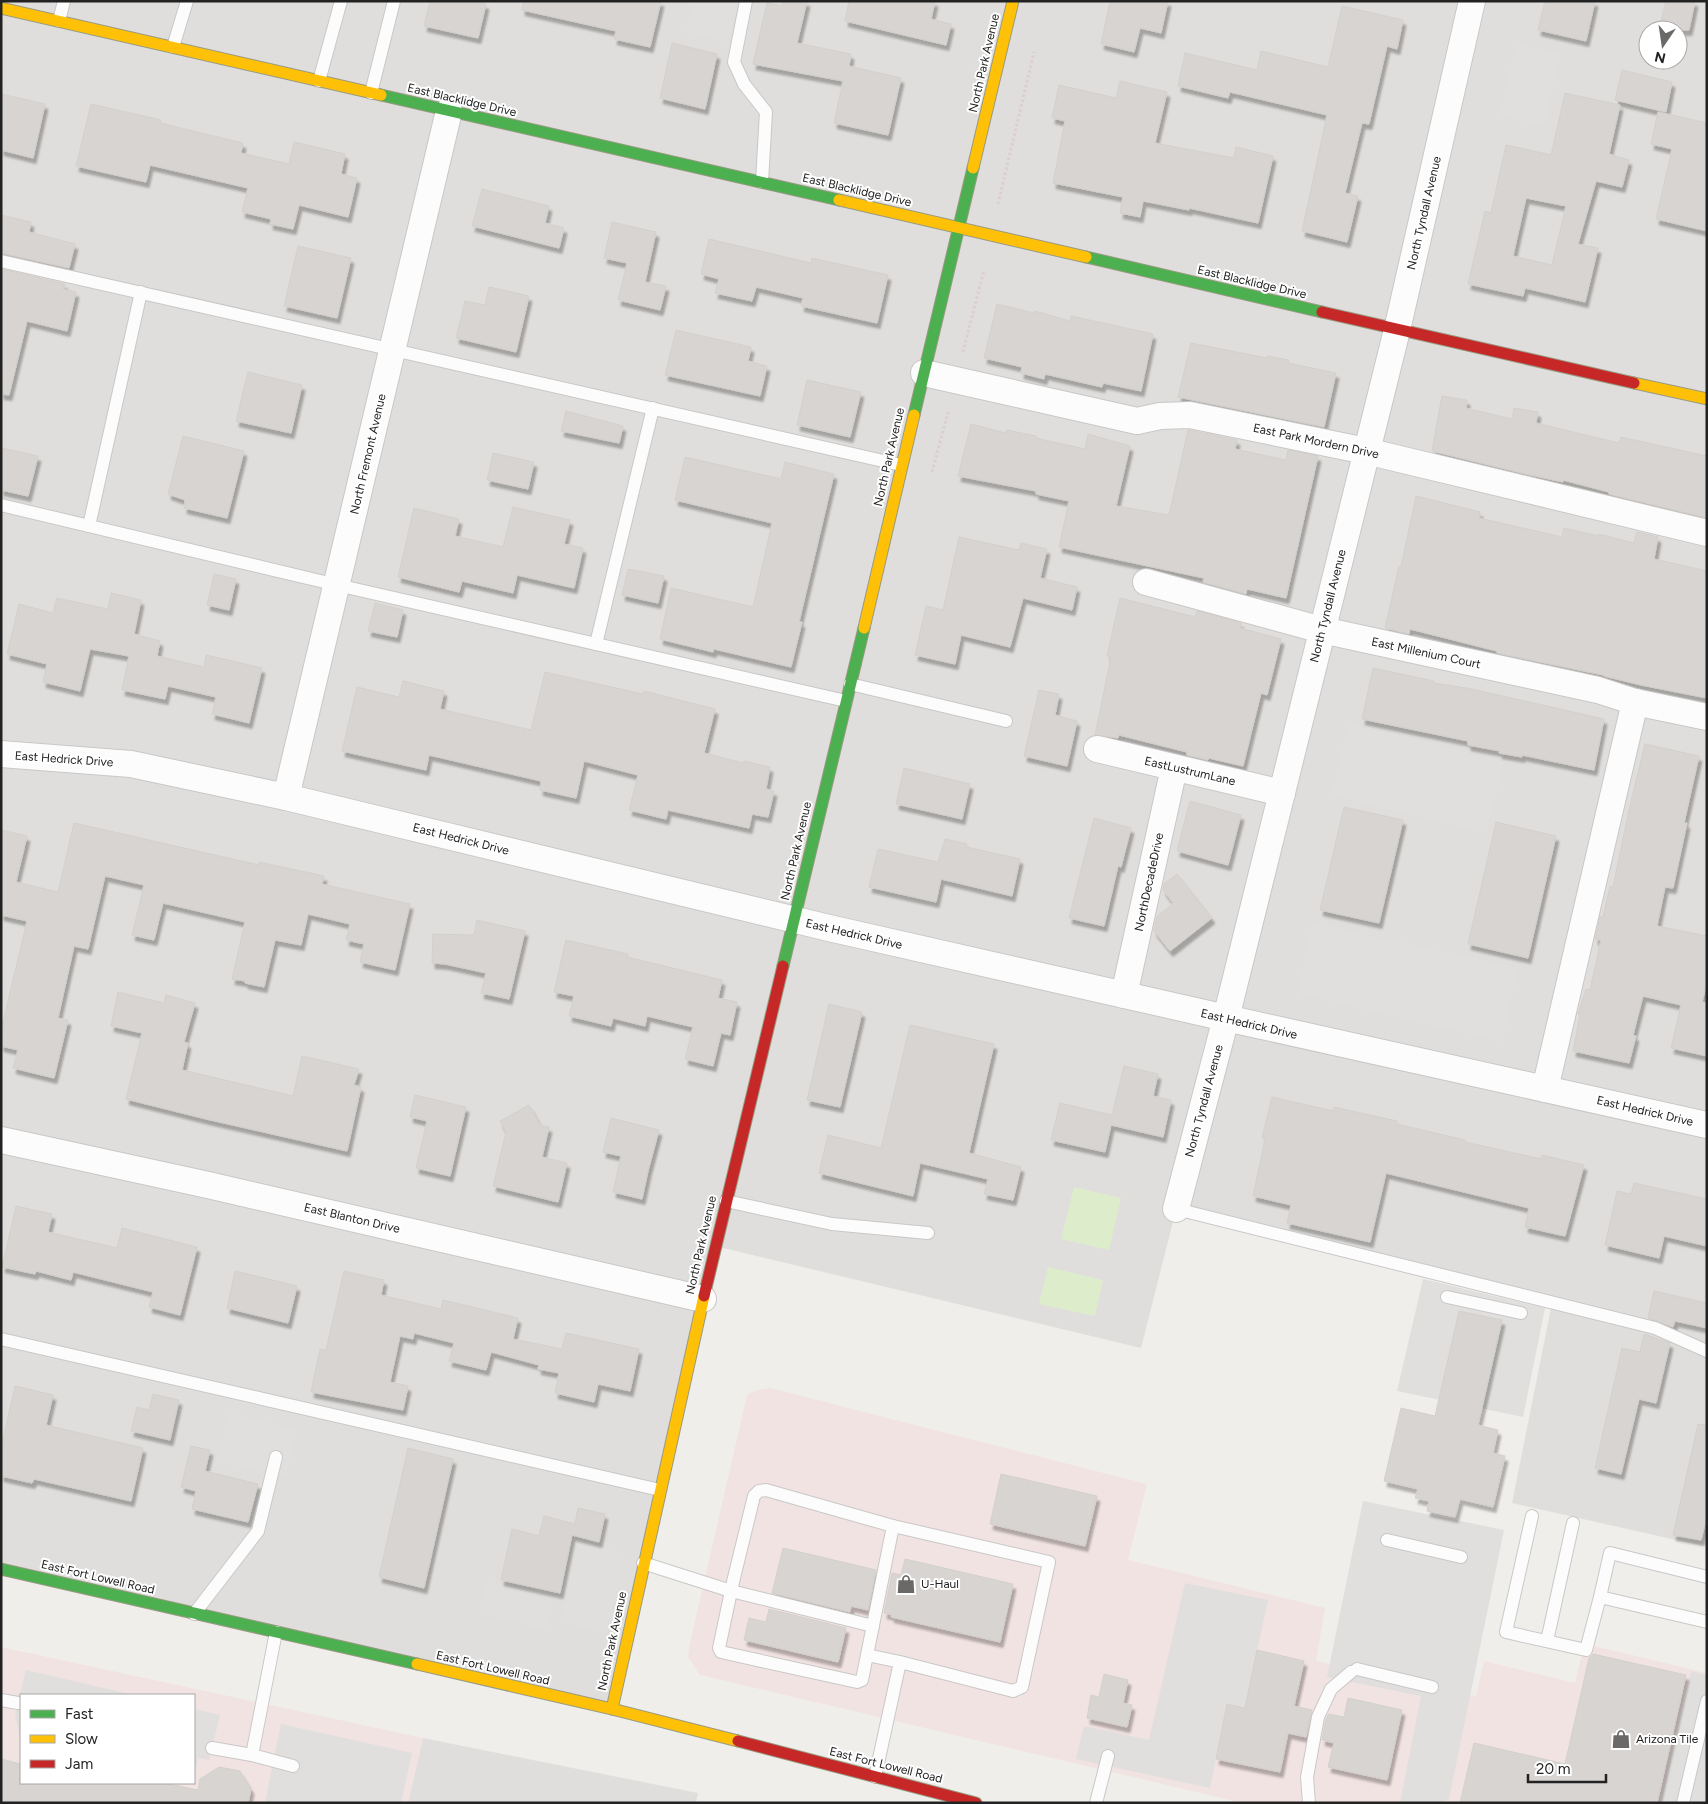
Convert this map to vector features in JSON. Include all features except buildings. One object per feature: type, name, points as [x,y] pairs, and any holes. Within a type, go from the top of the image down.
[{"type":"street","name":"North Park Avenue","points":[[612,1709],[643,1563],[726,1201],[1013,1]]},
{"type":"street","name":"North Tyndall Avenue","points":[[1176,1210],[1226,1018],[1397,330],[1472,1]]},
{"type":"street","name":"East Blacklidge Drive","points":[[1,8],[21,7],[59,21],[959,227],[1397,330],[1707,399]]},
{"type":"street","name":"North Fremont Avenue","points":[[286,798],[449,111]]},
{"type":"street","name":"East Park Mordern Drive","points":[[924,373],[1137,421],[1160,416],[1190,415],[1366,451],[1707,533]]},
{"type":"street","name":"East Millenium Court","points":[[1146,582],[1322,630],[1598,690],[1635,702],[1707,717]]},
{"type":"street","points":[[1545,1089],[1635,702]]},
{"type":"street","name":"EastLustrumLane","points":[[1098,750],[1282,793]]},
{"type":"street","name":"East Hedrick Drive","points":[[1,754],[130,764],[286,798],[794,920],[1707,1125]]},
{"type":"street","name":"NorthDecadeDrive","points":[[1124,995],[1174,768]]},
{"type":"street","name":"East Blanton Drive","points":[[1,1140],[217,1187],[703,1299]]},
{"type":"street","name":"East Fort Lowell Road","points":[[3,1573],[276,1632],[612,1709],[976,1803]]},
{"type":"lane","points":[[59,21],[64,1]]},
{"type":"lane","points":[[173,47],[187,1]]},
{"type":"lane","points":[[319,81],[341,1]]},
{"type":"lane","points":[[371,93],[394,1]]},
{"type":"lane","points":[[746,1],[734,62],[744,84],[766,112],[762,182]]},
{"type":"lane","points":[[1,261],[393,348],[901,465]]},
{"type":"lane","points":[[89,526],[141,292]]},
{"type":"lane","points":[[596,644],[653,408]]},
{"type":"lane","points":[[1,505],[337,585],[846,701]]},
{"type":"lane","points":[[850,684],[1006,721]]},
{"type":"lane","points":[[726,1201],[832,1224],[928,1233]]},
{"type":"lane","points":[[1176,1210],[1655,1328],[1707,1351]]},
{"type":"lane","points":[[1446,1297],[1521,1313]]},
{"type":"lane","points":[[1,1339],[660,1490]]},
{"type":"lane","points":[[194,1614],[258,1531],[276,1457]]},
{"type":"lane","points":[[867,1655],[1013,1691],[1019,1690],[1022,1687],[1049,1562],[893,1526],[766,1490],[759,1491],[754,1496],[731,1591],[719,1648],[721,1652],[856,1682],[862,1680],[867,1655],[873,1626],[893,1526]]},
{"type":"lane","points":[[1532,1516],[1506,1632],[1586,1650],[1610,1553],[1707,1577]]},
{"type":"lane","points":[[1547,1641],[1573,1523]]},
{"type":"lane","points":[[1387,1540],[1461,1557]]},
{"type":"lane","points":[[643,1563],[731,1591],[873,1626]]},
{"type":"lane","points":[[1600,1597],[1707,1622]]},
{"type":"lane","points":[[252,1755],[276,1632]]},
{"type":"lane","points":[[875,1777],[900,1662]]},
{"type":"lane","points":[[1309,1803],[1307,1777],[1318,1717],[1332,1689],[1354,1670],[1432,1687]]},
{"type":"lane","points":[[1,1700],[18,1703]]},
{"type":"lane","points":[[1683,1803],[1707,1701]]},
{"type":"lane","points":[[212,1748],[252,1755],[293,1766]]},
{"type":"lane","points":[[1096,1803],[1108,1756]]},
{"type":"path","points":[[998,204],[1034,52]]},
{"type":"path","points":[[963,352],[984,270]]},
{"type":"path","points":[[932,472],[948,412]]},
{"type":"shaded area","points":[[1,1],[1707,1],[1707,1547],[1512,1503],[1552,1303],[1176,1210],[1141,1348],[715,1246],[612,1709],[1,1569]]},
{"type":"shaded area","points":[[693,1],[737,1],[729,42],[685,32]]},
{"type":"shaded area","points":[[1517,44],[1560,54],[1544,126],[1500,116]]},
{"type":"shaded area","points":[[1349,723],[1504,761],[1486,833],[1332,795]]},
{"type":"shaded area","points":[[1313,924],[1517,967],[1503,1042],[1297,993]]},
{"type":"shaded area","points":[[1423,1279],[1545,1308],[1523,1417],[1397,1391]]},
{"type":"shaded area","points":[[770,1388],[1147,1484],[1128,1560],[1325,1608],[1316,1661],[1476,1696],[1484,1661],[1575,1683],[1582,1654],[1594,1646],[1707,1673],[1707,1803],[1243,1803],[700,1675],[688,1657],[690,1643],[747,1395],[757,1390]]},
{"type":"shaded area","points":[[229,1413],[297,1429],[286,1477],[218,1461]]},
{"type":"shaded area","points":[[1363,1501],[1504,1530],[1449,1799],[1440,1803],[1400,1803],[1421,1696],[1327,1677]]},
{"type":"shaded area","points":[[575,1543],[624,1554],[608,1633],[561,1622]]},
{"type":"shaded area","points":[[487,1582],[554,1599],[546,1630],[479,1613]]},
{"type":"shaded area","points":[[1185,1583],[1268,1600],[1245,1707],[1227,1704],[1210,1788],[1076,1759],[1084,1726],[1149,1740]]},
{"type":"shaded area","points":[[1,1647],[423,1738],[408,1803],[1,1803]]},
{"type":"shaded area","points":[[26,1670],[130,1694],[20,1694]]},
{"type":"shaded area","points":[[1691,1671],[1707,1675],[1707,1803],[1660,1803]]},
{"type":"shaded area","points":[[20,1695],[20,1736],[15,1715]]},
{"type":"shaded area","points":[[195,1709],[220,1715],[209,1760],[198,1758],[195,1773]]},
{"type":"shaded area","points":[[281,1724],[412,1753],[401,1803],[265,1803]]},
{"type":"shaded area","points":[[423,1738],[698,1793],[696,1803],[408,1803]]},
{"type":"green space","points":[[1074,1187],[1121,1198],[1109,1250],[1061,1239]]},
{"type":"green space","points":[[1048,1267],[1103,1280],[1095,1316],[1039,1304]]},
{"type":"traffic: fast","points":[[381,95],[839,200]]},
{"type":"traffic: fast","points":[[914,415],[973,168]]},
{"type":"traffic: fast","points":[[1086,257],[1322,312]]},
{"type":"traffic: fast","points":[[783,966],[864,628]]},
{"type":"traffic: fast","points":[[1,1569],[417,1664]]},
{"type":"traffic: slow","points":[[973,168],[1013,1]]},
{"type":"traffic: slow","points":[[1,8],[381,95]]},
{"type":"traffic: slow","points":[[839,200],[1086,257]]},
{"type":"traffic: slow","points":[[1634,383],[1707,399]]},
{"type":"traffic: slow","points":[[864,628],[914,415]]},
{"type":"traffic: slow","points":[[612,1709],[704,1296]]},
{"type":"traffic: slow","points":[[417,1664],[612,1709],[738,1741]]},
{"type":"traffic: jam","points":[[1322,312],[1634,383]]},
{"type":"traffic: jam","points":[[704,1296],[783,966]]},
{"type":"traffic: jam","points":[[738,1741],[976,1803]]},
{"type":"place","name":"U-Haul","points":[[906,1584]]},
{"type":"place","name":"Arizona Tile","points":[[1621,1739]]}]
